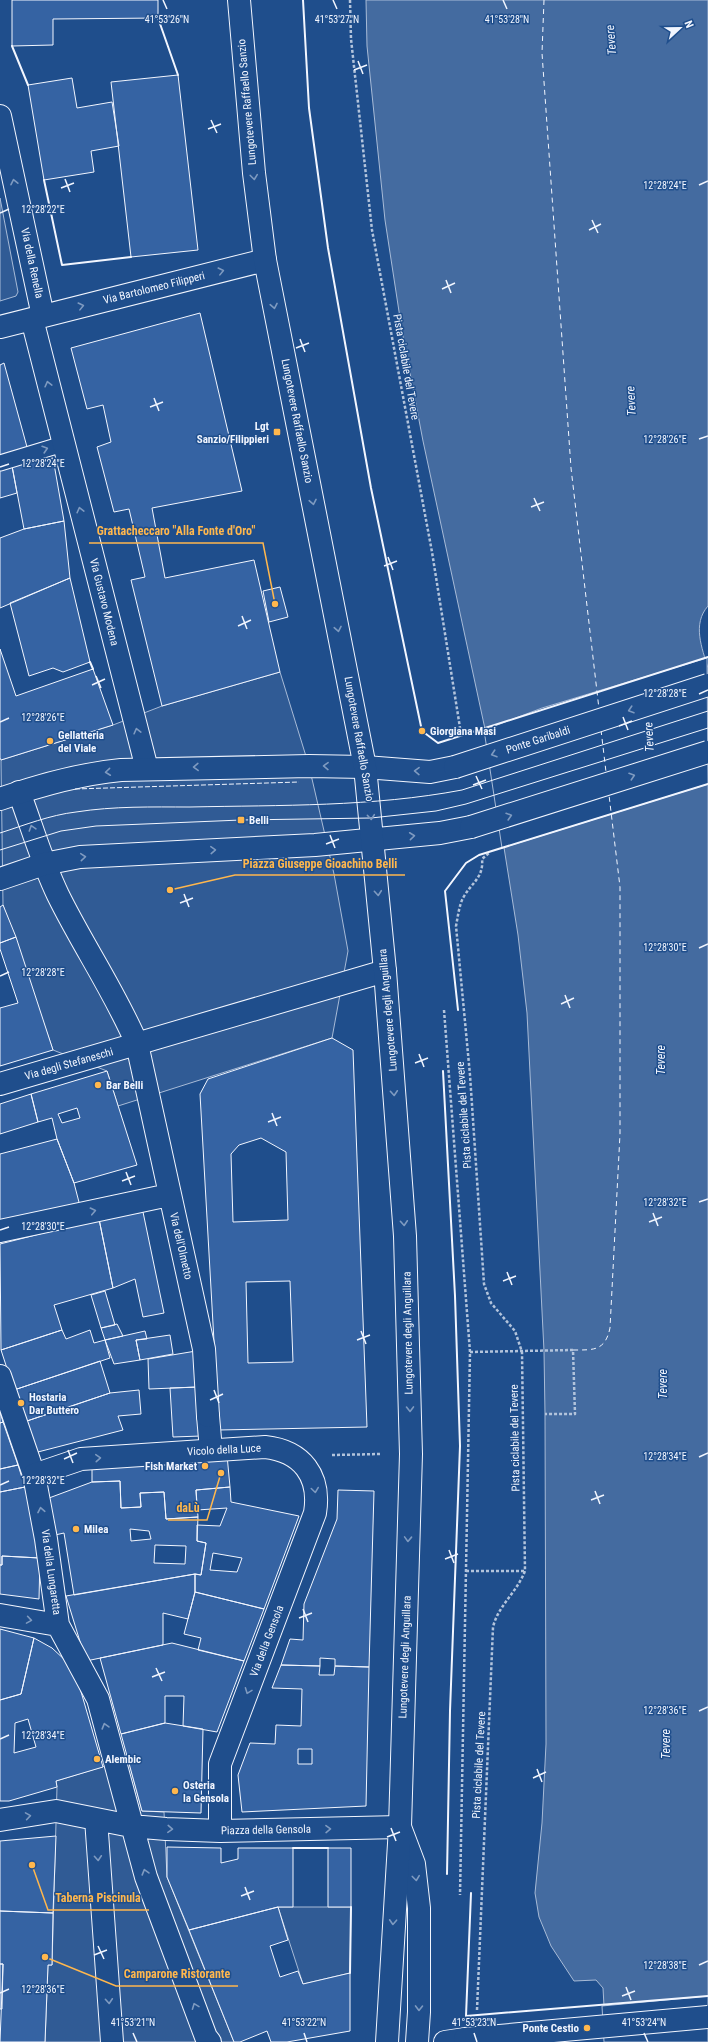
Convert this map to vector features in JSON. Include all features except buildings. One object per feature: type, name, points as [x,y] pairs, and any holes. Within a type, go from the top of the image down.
[{"type":"street","name":"Lungotevere Raffaello Sanzio","points":[[239,0],[254,174],[265,260],[365,767],[373,840]]},
{"type":"street","name":"Via della Renella","points":[[0,116],[38,317]]},
{"type":"street","name":"Via Bartolomeo Filipperi","points":[[0,328],[38,317],[265,260]]},
{"type":"street","name":"Via Gustavo Modena","points":[[38,317],[63,444],[147,769]]},
{"type":"street","name":"Ponte Garibaldi","points":[[10,796],[56,781],[96,773],[147,769],[241,766],[365,767],[430,772],[455,767],[708,685]]},
{"type":"street","points":[[0,879],[44,864],[80,857],[373,840],[471,828],[708,752]]},
{"type":"street","name":"Via dell'Olmetto","points":[[10,796],[81,940],[127,1020],[137,1044],[204,1349],[211,1450]]},
{"type":"street","name":"Lungotevere degli Anguillara","points":[[373,840],[385,971],[405,1236],[411,1454],[400,1827],[387,2042]]},
{"type":"street","name":"Via degli Stefaneschi","points":[[0,1084],[385,971]]},
{"type":"street","points":[[0,1231],[169,1195]]},
{"type":"street","name":"Via della Lungaretta","points":[[0,1376],[34,1475],[46,1539],[58,1625],[98,1699],[146,1877],[206,2037],[210,2042]]},
{"type":"street","name":"Vicolo della Luce","points":[[34,1475],[81,1459],[211,1450],[265,1447],[284,1451],[296,1457]]},
{"type":"street","name":"Via della Gensola","points":[[220,1831],[220,1764],[315,1513],[317,1502],[315,1484],[310,1474],[296,1457]]},
{"type":"street","points":[[0,1615],[58,1625]]},
{"type":"street","name":"Piazza della Gensola","points":[[0,1820],[56,1811],[132,1826],[220,1831],[400,1827]]},
{"type":"street","points":[[96,1819],[112,2042]]},
{"type":"street","name":"Lungotevere degli Anguillara","points":[[400,1827],[414,1864],[419,1908],[419,2012],[417,2042]]},
{"type":"street","points":[[455,2041],[708,2017]]},
{"type":"lane","points":[[0,463],[63,444]]},
{"type":"path","name":"Pista ciclabile del Tevere","points":[[350,0],[351,40],[372,230],[432,552],[461,736]]},
{"type":"path","name":"Pista ciclabile del Tevere","points":[[477,2015],[493,1627],[496,1617],[520,1584],[525,1571],[522,1352],[515,1331],[491,1303],[484,1284],[470,1083],[456,926],[458,912],[463,897],[483,868],[482,859],[493,851]]},
{"type":"path","points":[[444,1010],[470,1352],[460,1895]]},
{"type":"path","points":[[470,1352],[573,1350],[575,1414],[545,1414]]},
{"type":"path","points":[[331,1455],[352,1455]]},
{"type":"path","points":[[466,1571],[525,1571]]},
{"type":"shaded area","points":[[0,198],[18,292],[16,296],[0,301]]},
{"type":"shaded area","points":[[280,672],[309,766],[334,874],[348,951],[332,1038],[118,1106],[107,1071],[53,1050],[3,905],[1,760],[113,725],[162,706]]},
{"type":"shaded area","points":[[128,1759],[142,1811],[164,1812],[167,1877],[234,2042],[45,2042],[48,1965],[52,1965],[56,1781]]},
{"type":"shaded area","points":[[278,1907],[351,1907],[350,1973],[303,1984]]},
{"type":"water","name":"Tevere","points":[[366,0],[708,0],[708,606],[700,620],[699,628],[701,644],[708,668],[708,2042],[604,2006],[603,1988],[596,1980],[574,1981],[551,1946],[539,1917],[535,1893],[542,1823],[546,1744],[545,1414],[544,1351],[527,1013],[518,935],[485,729],[423,441],[402,331],[385,220],[367,46]]},
{"type":"pier","points":[[707,658],[708,784],[502,848],[484,730],[542,708]]},
{"type":"pier","points":[[708,1996],[708,2042],[604,2042],[602,2006]]},
{"type":"ferry route","points":[[544,0],[542,53],[571,468],[599,709]]},
{"type":"ferry route","points":[[601,730],[606,772]]},
{"type":"ferry route","points":[[573,1350],[598,1348],[605,1341],[610,1328],[620,1134],[620,887],[609,795]]},
{"type":"tram line","points":[[0,833],[57,815],[104,809],[133,807],[326,804],[394,800],[428,796],[462,790],[708,711]]},
{"type":"tram line","points":[[0,850],[61,831],[96,826],[241,820],[371,818],[436,811],[466,804],[708,728]]},
{"type":"fence","points":[[75,789],[299,782]]},
{"type":"wall","points":[[303,0],[309,108],[328,248],[371,488],[422,731],[438,743],[708,657]]},
{"type":"wall","points":[[158,18],[178,75]]},
{"type":"wall","points":[[12,46],[28,85]]},
{"type":"wall","points":[[44,180],[62,265],[131,257]]},
{"type":"wall","points":[[90,662],[93,669]]},
{"type":"wall","points":[[458,1010],[445,891],[466,863],[479,855],[708,784]]},
{"type":"wall","points":[[443,1071],[455,1296],[460,1446],[450,1711],[447,1874]]},
{"type":"wall","points":[[293,1848],[328,1848]]},
{"type":"wall","points":[[471,1893],[466,2016],[708,1996]]},
{"type":"wall","points":[[350,1973],[351,1907]]},
{"type":"place","name":"Lgt Sanzio/Filippieri","points":[[277,432]]},
{"type":"place","name":"Grattacheccaro \"Alla Fonte d'Oro\"","points":[[275,604]]},
{"type":"place","name":"Giorgiana Masi","points":[[422,731]]},
{"type":"place","name":"Gellatteria del Viale","points":[[50,741]]},
{"type":"place","name":"Belli","points":[[241,820]]},
{"type":"place","name":"Piazza Giuseppe Gioachino Belli","points":[[170,890]]},
{"type":"place","name":"Bar Belli","points":[[98,1085]]},
{"type":"place","name":"Hostaria Dar Buttero","points":[[21,1403]]},
{"type":"place","name":"Fish Market","points":[[205,1466]]},
{"type":"place","name":"daLù","points":[[221,1473]]},
{"type":"place","name":"Milea","points":[[76,1529]]},
{"type":"place","name":"Alembic","points":[[97,1759]]},
{"type":"place","name":"Osteria la Gensola","points":[[175,1791]]},
{"type":"place","name":"Taberna Piscinula","points":[[32,1865]]},
{"type":"place","name":"Camparone Ristorante","points":[[45,1957]]},
{"type":"place","name":"Ponte Cestio","points":[[587,2028]]}]
